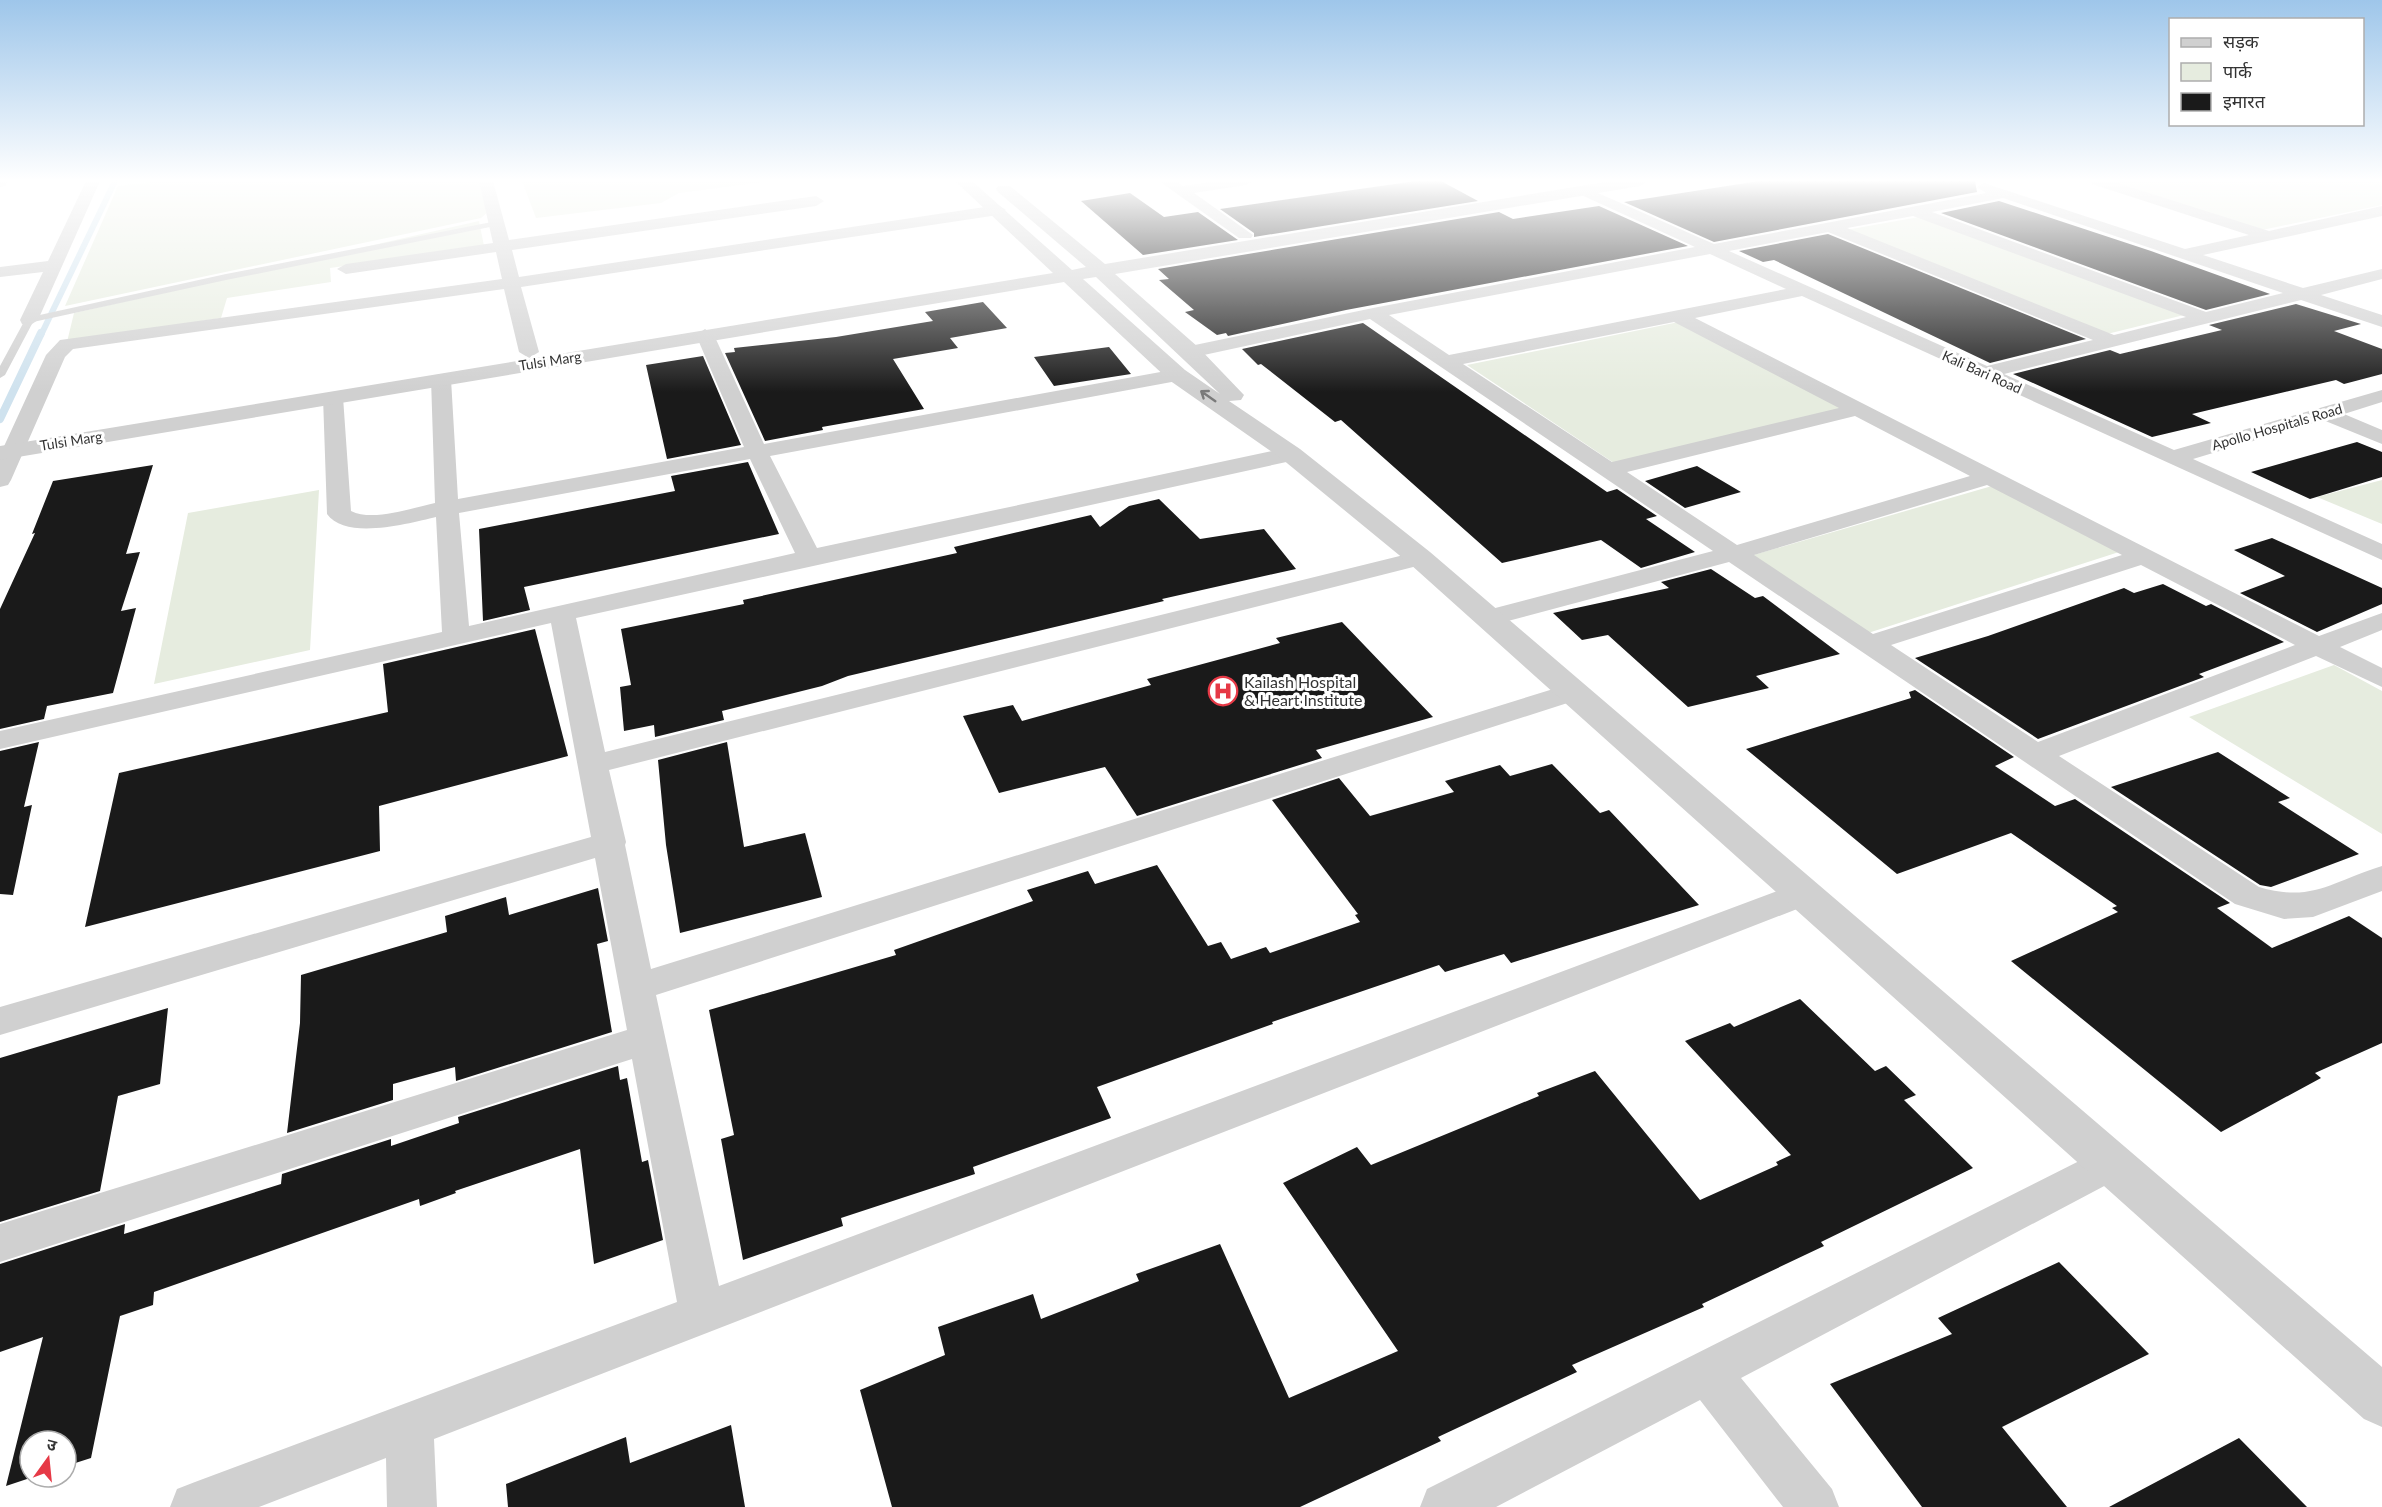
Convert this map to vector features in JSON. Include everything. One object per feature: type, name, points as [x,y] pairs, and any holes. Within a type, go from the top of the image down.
[{"type":"street","points":[[30,320],[62,251]]},
{"type":"street","points":[[346,270],[473,251]]},
{"type":"street","points":[[503,251],[531,358]]},
{"type":"street","points":[[0,480],[8,445],[56,355],[67,344],[730,251]]},
{"type":"street","points":[[1041,251],[1177,375],[1291,454],[1420,558],[2111,1163],[2376,1386]]},
{"type":"street","points":[[1078,251],[1191,352],[1291,454]]},
{"type":"street","points":[[1094,265],[1163,251]]},
{"type":"street","points":[[1094,265],[1178,251]]},
{"type":"street","points":[[1191,352],[1373,313],[1701,251]]},
{"type":"street","name":"Kali Bari Road","points":[[1718,251],[2382,553]]},
{"type":"street","points":[[1890,251],[2112,341]]},
{"type":"street","points":[[2024,251],[2205,318]]},
{"type":"street","points":[[2176,251],[2382,321]]},
{"type":"street","points":[[2184,254],[2196,251]]},
{"type":"street","points":[[0,273],[56,265]]},
{"type":"street","name":"Tulsi Marg","points":[[8,445],[1094,265]]},
{"type":"street","name":"Tulsi Marg","points":[[8,445],[333,398],[441,379],[531,358],[705,335],[1061,270]]},
{"type":"street","points":[[1984,373],[2382,274]]},
{"type":"street","points":[[1444,362],[1803,291]]},
{"type":"street","points":[[1109,314],[1140,309]]},
{"type":"street","points":[[1373,313],[2247,896],[2284,908],[2313,905],[2382,878]]},
{"type":"street","points":[[1677,316],[2382,679]]},
{"type":"street","points":[[705,335],[756,450],[810,557]]},
{"type":"street","points":[[333,398],[339,514],[346,520],[362,522],[1177,375]]},
{"type":"street","points":[[441,379],[456,637]]},
{"type":"street","name":"Apollo Hospitals Road","points":[[2172,458],[2382,396]]},
{"type":"street","points":[[1607,470],[1859,409]]},
{"type":"street","points":[[2325,413],[2382,438]]},
{"type":"street","points":[[0,740],[810,557],[1291,454]]},
{"type":"street","points":[[1489,618],[1732,554],[1989,477]]},
{"type":"street","points":[[1868,644],[2144,556]]},
{"type":"street","points":[[592,765],[1420,558]]},
{"type":"street","points":[[562,613],[592,765],[610,842],[702,1314]]},
{"type":"street","points":[[2033,754],[2382,621]]},
{"type":"street","points":[[637,987],[1572,692]]},
{"type":"street","points":[[0,1021],[610,842]]},
{"type":"street","points":[[195,1507],[1803,894]]},
{"type":"street","points":[[0,1243],[648,1039]]},
{"type":"street","points":[[1445,1507],[2111,1163]]},
{"type":"street","points":[[1707,1372],[1814,1507]]},
{"type":"street","points":[[409,1425],[412,1507]]},
{"type":"lane","points":[[0,375],[30,320],[359,251]]},
{"type":"green space","points":[[89,251],[323,251],[65,306]]},
{"type":"green space","points":[[345,251],[447,251],[330,268],[331,282],[227,298],[221,318],[67,342],[74,313]]},
{"type":"green space","points":[[1900,251],[2012,251],[2184,315],[2107,334]]},
{"type":"green space","points":[[1679,322],[1846,410],[1617,465],[1467,365]]},
{"type":"green space","points":[[2382,480],[2382,524],[2317,497]]},
{"type":"green space","points":[[1992,486],[2119,552],[1868,633],[1750,556]]},
{"type":"green space","points":[[319,490],[310,650],[154,684],[188,513]]},
{"type":"green space","points":[[2334,665],[2382,691],[2382,834],[2189,717]]},
{"type":"building","points":[[1139,251],[1166,251],[1143,255]]},
{"type":"building","points":[[1264,251],[1660,251],[1346,310],[1228,336],[1226,333],[1217,335],[1185,312],[1194,310],[1159,280],[1169,279],[1158,269]]},
{"type":"building","points":[[1740,251],[1871,251],[2086,339],[1990,363],[1774,260],[1763,262]]},
{"type":"building","points":[[2046,251],[2152,251],[2270,294],[2206,310]]},
{"type":"building","points":[[983,302],[1007,328],[950,338],[958,348],[893,359],[924,409],[822,427],[823,430],[765,441],[725,353],[735,352],[734,348],[836,337],[933,321],[925,312]]},
{"type":"building","points":[[2296,304],[2361,324],[2334,331],[2382,349],[2382,374],[2344,384],[2336,380],[2192,414],[2211,423],[2152,437],[2013,374],[2110,350],[2120,354],[2222,330],[2209,325]]},
{"type":"building","points":[[1363,323],[1607,492],[1617,489],[1657,516],[1646,519],[1695,552],[1641,568],[1601,540],[1502,563],[1341,420],[1335,422],[1261,364],[1258,365],[1242,349]]},
{"type":"building","points":[[1109,347],[1131,374],[1054,386],[1034,357]]},
{"type":"building","points":[[703,356],[741,445],[667,459],[646,365]]},
{"type":"building","points":[[2357,442],[2382,452],[2382,477],[2310,499],[2251,472]]},
{"type":"building","points":[[748,462],[779,534],[524,587],[530,610],[483,621],[479,529],[675,491],[671,476]]},
{"type":"building","points":[[153,465],[126,554],[140,552],[121,611],[136,608],[113,693],[47,706],[44,719],[0,729],[0,609],[35,533],[32,534],[53,481]]},
{"type":"building","points":[[1697,466],[1741,492],[1685,508],[1645,481]]},
{"type":"building","points":[[1159,499],[1200,539],[1264,529],[1296,569],[1162,599],[1164,601],[848,676],[822,686],[722,711],[724,720],[655,737],[654,725],[624,731],[620,687],[631,685],[621,629],[744,604],[743,600],[957,553],[954,547],[1091,515],[1100,527],[1129,506]]},
{"type":"building","points":[[2272,538],[2382,588],[2382,604],[2317,632],[2240,593],[2285,576],[2234,550]]},
{"type":"building","points":[[1711,569],[1755,598],[1763,596],[1840,654],[1756,676],[1769,688],[1688,707],[1608,635],[1582,640],[1553,613],[1669,588],[1661,582]]},
{"type":"building","points":[[2163,584],[2206,606],[2211,604],[2284,642],[2199,674],[2204,677],[2038,739],[1915,658],[1988,636],[2124,588],[2134,593]]},
{"type":"building","points":[[1342,622],[1433,717],[1316,750],[1322,758],[1137,816],[1105,767],[999,793],[963,716],[1013,705],[1022,721],[1151,685],[1147,679],[1280,643],[1276,638]]},
{"type":"building","points":[[535,629],[568,756],[379,806],[380,851],[85,927],[119,773],[388,712],[383,664]]},
{"type":"building","points":[[1915,690],[2014,757],[1995,766],[2055,806],[2075,799],[2230,903],[2217,908],[2272,948],[2349,916],[2382,938],[2382,1043],[2315,1073],[2321,1078],[2221,1132],[2011,961],[2118,912],[2112,908],[2117,906],[2011,833],[1897,874],[1746,749],[1911,698],[1909,692]]},
{"type":"building","points":[[39,742],[24,807],[32,805],[13,895],[0,894],[0,751]]},
{"type":"building","points":[[727,742],[744,847],[805,833],[822,897],[680,933],[666,845],[658,760]]},
{"type":"building","points":[[2218,752],[2290,798],[2278,802],[2359,854],[2271,887],[2260,885],[2111,787]]},
{"type":"building","points":[[1552,764],[1600,813],[1609,810],[1699,905],[1511,963],[1504,954],[1445,972],[1439,965],[1272,1022],[1273,1024],[1097,1087],[1111,1118],[973,1167],[975,1174],[841,1218],[843,1226],[743,1260],[721,1139],[734,1135],[709,1010],[896,955],[894,950],[1033,901],[1027,890],[1088,871],[1095,884],[1157,865],[1208,946],[1221,942],[1231,959],[1266,947],[1270,953],[1360,922],[1355,915],[1358,914],[1272,800],[1339,778],[1370,816],[1454,792],[1445,781],[1500,765],[1510,776]]},
{"type":"building","points":[[598,888],[608,941],[597,944],[612,1032],[456,1081],[455,1067],[393,1084],[393,1100],[287,1133],[300,1023],[301,975],[447,932],[445,916],[506,897],[509,915]]},
{"type":"building","points":[[1800,999],[1875,1071],[1886,1066],[1916,1095],[1904,1100],[1973,1168],[1821,1242],[1824,1246],[1702,1304],[1704,1307],[1572,1365],[1577,1372],[1438,1437],[1441,1441],[1300,1507],[892,1507],[860,1390],[945,1355],[938,1327],[1033,1294],[1041,1319],[1139,1281],[1136,1274],[1220,1244],[1289,1398],[1398,1351],[1283,1183],[1357,1147],[1371,1165],[1539,1096],[1537,1093],[1595,1071],[1700,1200],[1778,1165],[1776,1162],[1791,1155],[1685,1041],[1730,1023],[1734,1027]]},
{"type":"building","points":[[168,1008],[160,1084],[118,1096],[100,1191],[0,1222],[0,1058]]},
{"type":"building","points":[[618,1066],[620,1080],[627,1078],[642,1162],[648,1160],[663,1240],[594,1264],[580,1149],[455,1191],[456,1193],[420,1206],[419,1199],[154,1292],[153,1305],[120,1316],[91,1458],[78,1462],[78,1429],[20,1429],[43,1337],[0,1352],[0,1264],[125,1224],[124,1234],[281,1184],[282,1174],[391,1139],[391,1146],[459,1123],[458,1117]]},
{"type":"building","points":[[2059,1262],[2149,1354],[2002,1427],[2067,1507],[1922,1507],[1830,1384],[1952,1334],[1938,1318]]},
{"type":"building","points":[[731,1425],[745,1507],[508,1507],[506,1484],[626,1437],[630,1463]]},
{"type":"building","points":[[18,1438],[18,1482],[6,1486]]},
{"type":"building","points":[[2239,1438],[2307,1507],[2109,1507]]},
{"type":"waterway","points":[[41,335],[81,251]]},
{"type":"waterway","points":[[0,419],[41,333]]},
{"type":"place","name":"Kailash Hospital & Heart Institute","points":[[1223,691]]}]
